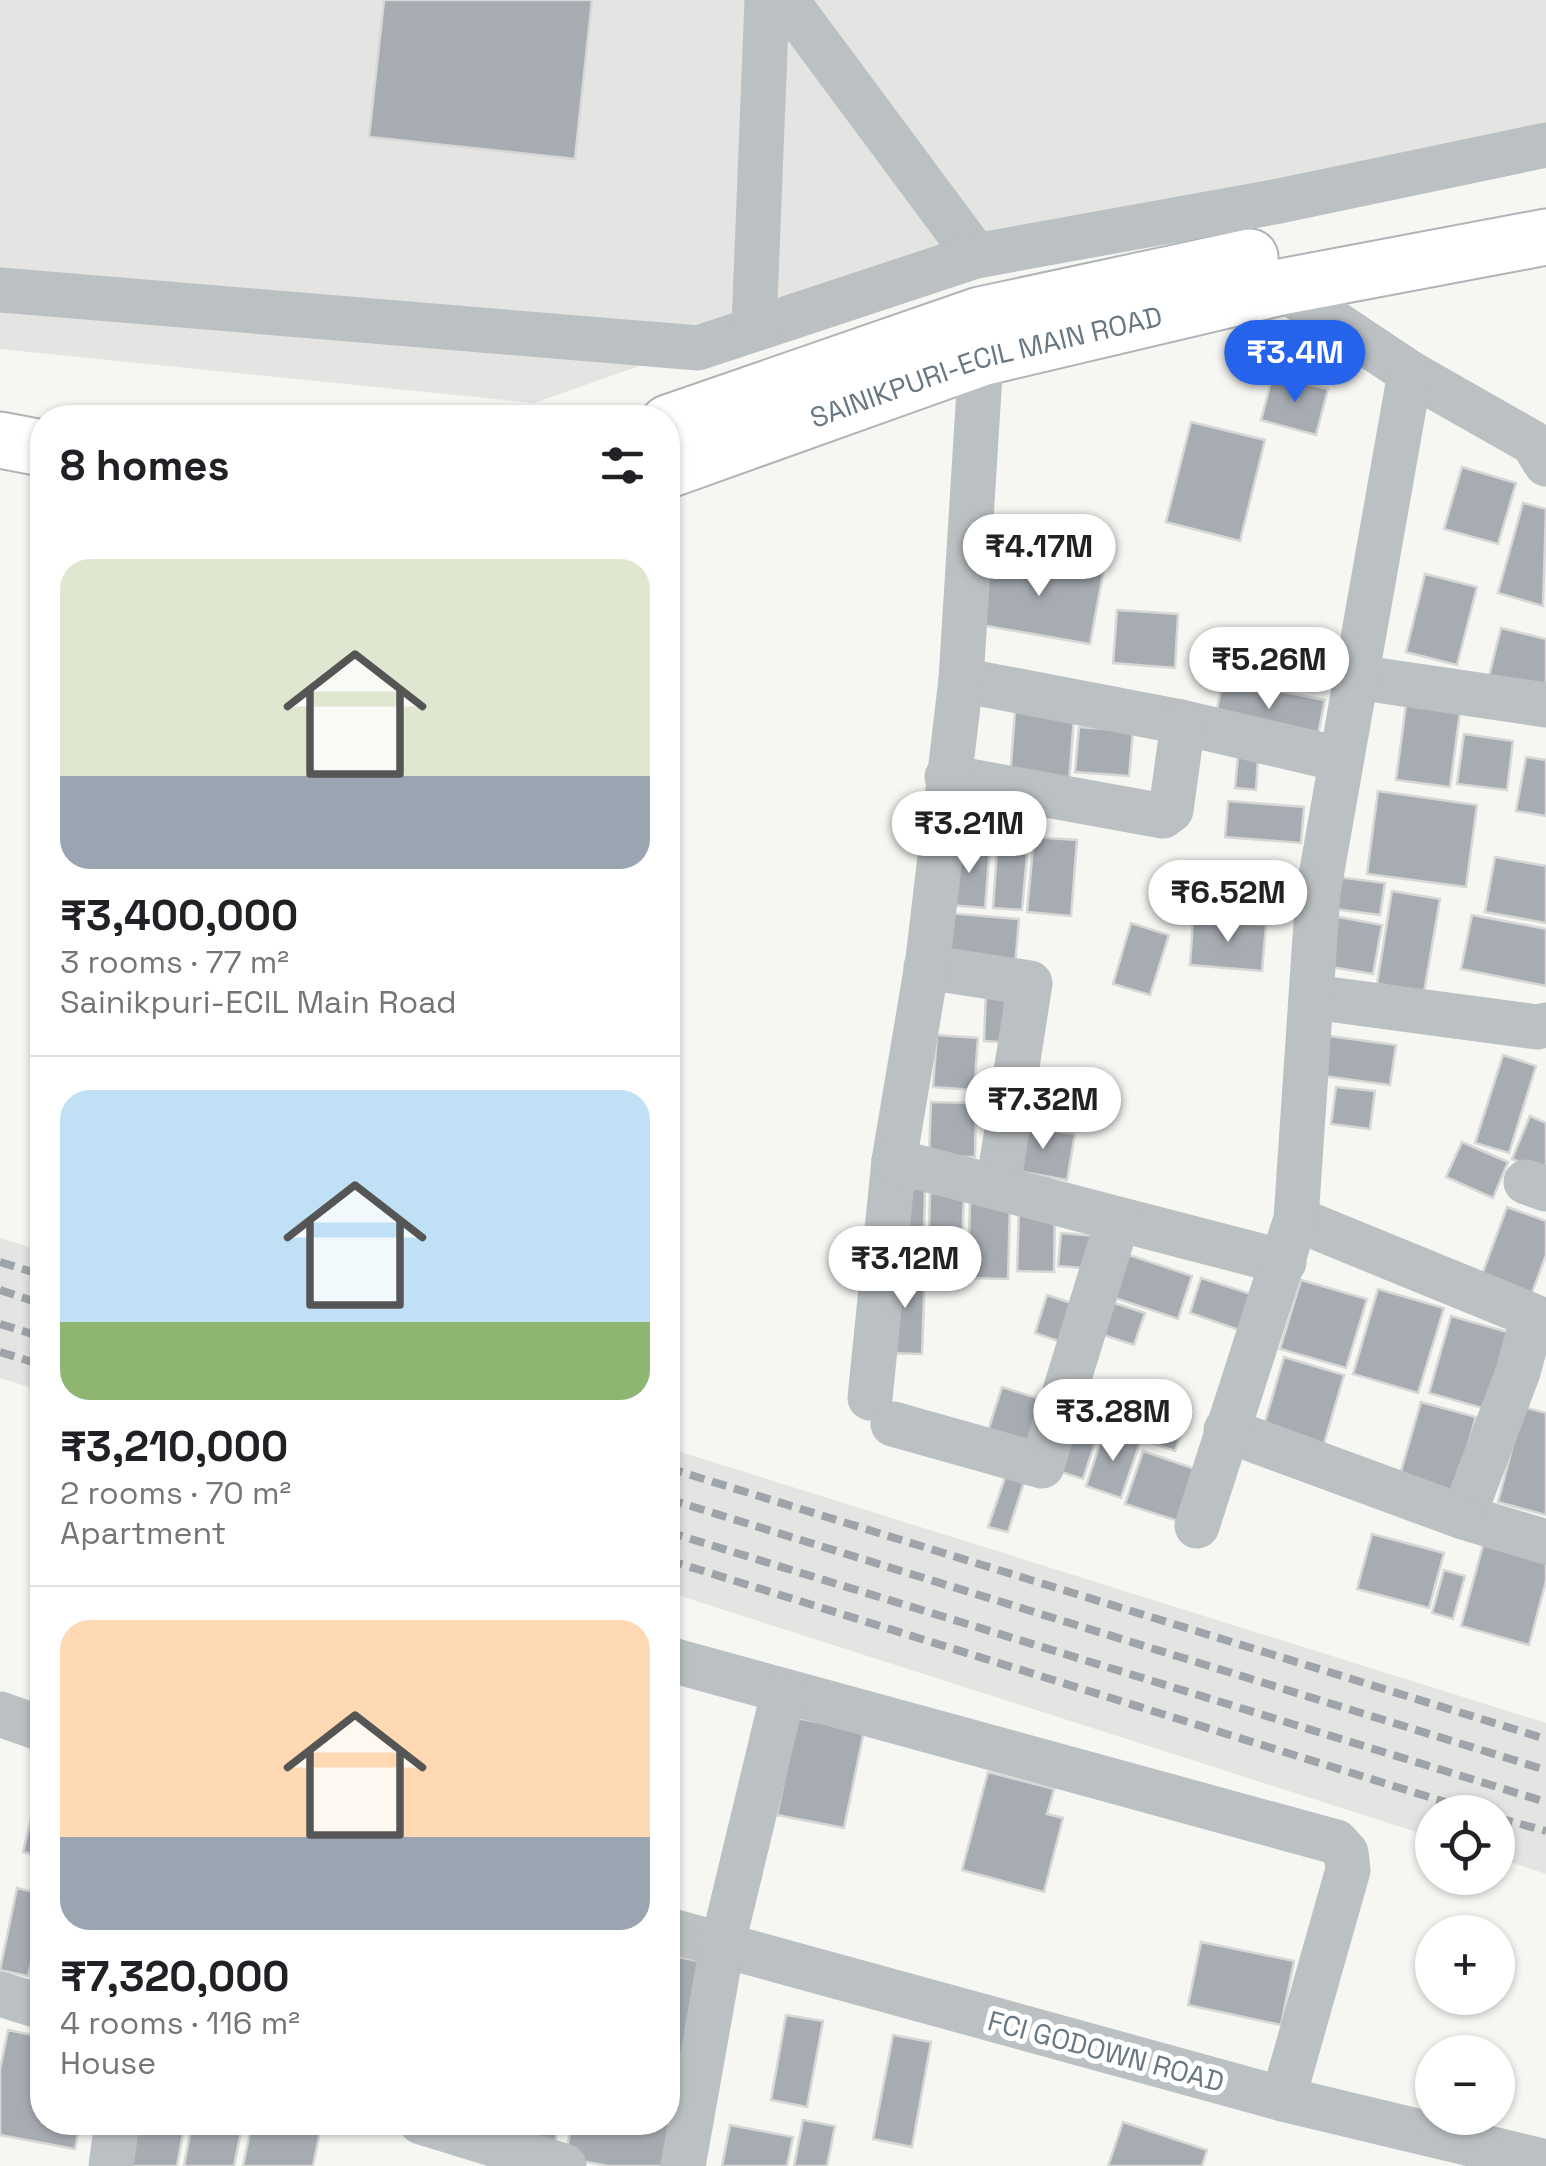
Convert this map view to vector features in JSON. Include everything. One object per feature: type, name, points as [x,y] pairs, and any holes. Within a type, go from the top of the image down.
[{"type":"main road","name":"SAINIKPURI-ECIL MAIN ROAD","points":[[680,419],[980,314],[1270,252],[1546,205]]},
{"type":"main road","name":"SAINIKPURI-ECIL MAIN ROAD","points":[[680,466],[982,358],[1281,287],[1546,237]]},
{"type":"main road","points":[[0,440],[30,446]]},
{"type":"main road","points":[[0,477],[30,482]]},
{"type":"street","points":[[754,327],[767,0]]},
{"type":"street","points":[[786,0],[976,256]]},
{"type":"street","points":[[0,290],[698,348],[976,256],[1279,202],[1546,145]]},
{"type":"street","points":[[1281,287],[1410,373],[1533,442],[1546,464]]},
{"type":"street","points":[[982,358],[962,680],[926,966],[894,1161],[881,1411],[1042,1466],[1118,1219]]},
{"type":"street","points":[[1197,1526],[1296,1219],[1318,894],[1410,373]]},
{"type":"street","points":[[1356,677],[1546,705]]},
{"type":"street","points":[[962,680],[1184,723],[1339,760]]},
{"type":"street","points":[[947,777],[1163,816],[1172,810],[1184,723]]},
{"type":"street","points":[[926,966],[1030,983],[998,1188]]},
{"type":"street","points":[[1313,997],[1537,1027],[1546,1025]]},
{"type":"street","points":[[894,1161],[1284,1262]]},
{"type":"street","points":[[1296,1219],[1540,1299],[1532,1377],[1463,1517]]},
{"type":"street","points":[[1226,1430],[1463,1517],[1546,1542]]},
{"type":"street","points":[[680,1663],[783,1694],[1336,1842],[1346,1853],[1348,1870],[1283,2099]]},
{"type":"street","points":[[684,2166],[722,1947],[783,1694]]},
{"type":"street","points":[[0,1714],[30,1725]]},
{"type":"street","name":"FCI GODOWN ROAD","points":[[680,1934],[1283,2099],[1546,2162]]},
{"type":"street","points":[[0,1994],[30,2003]]},
{"type":"street","points":[[110,2166],[115,2135]]},
{"type":"street","points":[[463,2135],[564,2166]]},
{"type":"shaded area","points":[[0,0],[1546,0],[1546,141],[864,287],[534,403],[0,349]]},
{"type":"shaded area","points":[[0,1238],[30,1247],[30,1387],[0,1378]]},
{"type":"shaded area","points":[[680,1452],[1546,1723],[1546,1874],[1515,1864],[1515,1795],[1415,1795],[1415,1832],[680,1596]]},
{"type":"building","points":[[384,0],[592,0],[575,159],[369,137]]},
{"type":"building","points":[[1273,375],[1328,389],[1316,435],[1261,420]]},
{"type":"building","points":[[1191,422],[1265,440],[1240,541],[1166,522]]},
{"type":"building","points":[[1462,467],[1516,483],[1498,544],[1444,529]]},
{"type":"building","points":[[1523,503],[1546,509],[1543,606],[1498,593]]},
{"type":"building","points":[[988,554],[1103,573],[1090,644],[975,624]]},
{"type":"building","points":[[1425,574],[1477,587],[1457,665],[1406,652]]},
{"type":"building","points":[[1117,610],[1178,614],[1175,668],[1113,663]]},
{"type":"building","points":[[1501,628],[1546,639],[1546,690],[1489,676]]},
{"type":"building","points":[[1223,680],[1325,700],[1316,744],[1214,724]]},
{"type":"building","points":[[1407,697],[1461,704],[1450,787],[1396,780]]},
{"type":"building","points":[[1015,712],[1074,717],[1069,782],[1010,777]]},
{"type":"building","points":[[1079,727],[1133,731],[1129,776],[1075,772]]},
{"type":"building","points":[[1464,734],[1513,741],[1507,790],[1457,784]]},
{"type":"building","points":[[1238,756],[1258,758],[1256,790],[1235,788]]},
{"type":"building","points":[[1526,757],[1546,760],[1546,816],[1516,811]]},
{"type":"building","points":[[1378,791],[1477,805],[1466,887],[1367,874]]},
{"type":"building","points":[[1228,801],[1304,807],[1301,843],[1225,837]]},
{"type":"building","points":[[1034,837],[1077,840],[1071,916],[1027,912]]},
{"type":"building","points":[[954,843],[990,846],[985,908],[949,905]]},
{"type":"building","points":[[997,852],[1027,854],[1022,910],[993,908]]},
{"type":"building","points":[[1495,857],[1546,866],[1546,923],[1485,912]]},
{"type":"building","points":[[1330,876],[1385,883],[1380,915],[1326,908]]},
{"type":"building","points":[[1392,891],[1440,899],[1424,992],[1377,984]]},
{"type":"building","points":[[948,913],[1019,919],[1015,966],[944,960]]},
{"type":"building","points":[[1472,915],[1546,929],[1546,986],[1461,969]]},
{"type":"building","points":[[1333,916],[1382,925],[1373,974],[1325,966]]},
{"type":"building","points":[[1193,920],[1266,925],[1262,971],[1190,965]]},
{"type":"building","points":[[1131,923],[1169,935],[1150,995],[1113,984]]},
{"type":"building","points":[[986,990],[1019,991],[1017,1043],[984,1041]]},
{"type":"building","points":[[937,1035],[978,1038],[974,1090],[933,1087]]},
{"type":"building","points":[[1329,1036],[1396,1045],[1390,1085],[1323,1076]]},
{"type":"building","points":[[1503,1055],[1536,1066],[1509,1153],[1475,1143]]},
{"type":"building","points":[[1336,1087],[1375,1091],[1370,1129],[1331,1124]]},
{"type":"building","points":[[931,1102],[976,1103],[975,1157],[929,1156]]},
{"type":"building","points":[[1530,1116],[1546,1123],[1546,1173],[1512,1159]]},
{"type":"building","points":[[1018,1125],[1075,1134],[1067,1180],[1011,1170]]},
{"type":"building","points":[[1462,1142],[1508,1162],[1493,1198],[1446,1177]]},
{"type":"building","points":[[894,1187],[925,1189],[923,1265],[892,1264]]},
{"type":"building","points":[[930,1193],[964,1195],[961,1268],[928,1267]]},
{"type":"building","points":[[970,1200],[1010,1202],[1008,1279],[968,1278]]},
{"type":"building","points":[[1507,1207],[1546,1221],[1546,1255],[1529,1301],[1479,1283]]},
{"type":"building","points":[[1019,1208],[1055,1209],[1054,1272],[1017,1271]]},
{"type":"building","points":[[1061,1233],[1096,1236],[1093,1269],[1058,1266]]},
{"type":"building","points":[[1123,1253],[1192,1276],[1178,1319],[1109,1296]]},
{"type":"building","points":[[889,1268],[925,1270],[922,1354],[886,1353]]},
{"type":"building","points":[[1201,1278],[1254,1295],[1242,1331],[1190,1313]]},
{"type":"building","points":[[1301,1280],[1367,1299],[1346,1368],[1280,1349]]},
{"type":"building","points":[[1378,1289],[1444,1308],[1418,1393],[1353,1374]]},
{"type":"building","points":[[1047,1295],[1077,1305],[1064,1343],[1035,1333]]},
{"type":"building","points":[[1105,1300],[1145,1313],[1134,1345],[1094,1332]]},
{"type":"building","points":[[1451,1316],[1511,1333],[1489,1410],[1429,1393]]},
{"type":"building","points":[[1284,1357],[1344,1375],[1323,1447],[1263,1429]]},
{"type":"building","points":[[1002,1387],[1049,1402],[1034,1446],[988,1431]]},
{"type":"building","points":[[1421,1402],[1476,1417],[1451,1501],[1397,1485]]},
{"type":"building","points":[[1141,1403],[1187,1417],[1175,1451],[1130,1436]]},
{"type":"building","points":[[1523,1407],[1546,1413],[1546,1515],[1498,1502]]},
{"type":"building","points":[[1071,1415],[1101,1425],[1083,1479],[1052,1469]]},
{"type":"building","points":[[1104,1431],[1140,1443],[1121,1498],[1086,1486]]},
{"type":"building","points":[[1143,1451],[1198,1470],[1181,1522],[1125,1504]]},
{"type":"building","points":[[1007,1472],[1025,1479],[1008,1532],[988,1527]]},
{"type":"building","points":[[1372,1534],[1444,1553],[1429,1608],[1357,1589]]},
{"type":"building","points":[[1484,1542],[1546,1559],[1546,1581],[1529,1645],[1461,1626]]},
{"type":"building","points":[[1444,1570],[1465,1576],[1453,1619],[1432,1613]]},
{"type":"building","points":[[797,1718],[864,1731],[844,1828],[777,1815]]},
{"type":"building","points":[[988,1772],[1054,1789],[1047,1814],[1063,1818],[1044,1892],[962,1870]]},
{"type":"building","points":[[30,1823],[30,1854],[23,1852]]},
{"type":"building","points":[[17,1888],[30,1891],[28,1976],[0,1970]]},
{"type":"building","points":[[1201,1942],[1294,1961],[1281,2025],[1188,2005]]},
{"type":"building","points":[[680,1957],[709,1963],[690,2062],[680,2060]]},
{"type":"building","points":[[786,2015],[823,2021],[807,2107],[771,2100]]},
{"type":"building","points":[[8,2030],[30,2035],[30,2135],[78,2135],[75,2149],[0,2135],[0,2070]]},
{"type":"building","points":[[893,2035],[931,2042],[912,2147],[873,2139]]},
{"type":"building","points":[[803,2120],[835,2126],[827,2166],[794,2166]]},
{"type":"building","points":[[1123,2122],[1207,2150],[1202,2166],[1108,2166]]},
{"type":"building","points":[[730,2125],[793,2137],[787,2166],[722,2166]]},
{"type":"building","points":[[133,2135],[183,2135],[177,2166],[127,2166]]},
{"type":"building","points":[[190,2135],[240,2135],[234,2166],[184,2166]]},
{"type":"building","points":[[249,2135],[319,2135],[313,2166],[243,2166]]},
{"type":"building","points":[[517,2135],[557,2135],[554,2149]]},
{"type":"building","points":[[569,2135],[668,2135],[662,2166],[608,2166],[565,2158]]},
{"type":"railway","points":[[0,1262],[30,1271]]},
{"type":"railway","points":[[0,1290],[30,1300]]},
{"type":"railway","points":[[0,1324],[30,1333]]},
{"type":"railway","points":[[0,1352],[30,1361]]},
{"type":"railway","points":[[680,1472],[1546,1739]]},
{"type":"railway","points":[[680,1503],[1546,1770]]},
{"type":"railway","points":[[680,1536],[1546,1802]]},
{"type":"railway","points":[[680,1564],[1422,1795]]},
{"type":"railway","points":[[1515,1823],[1546,1831]]}]
